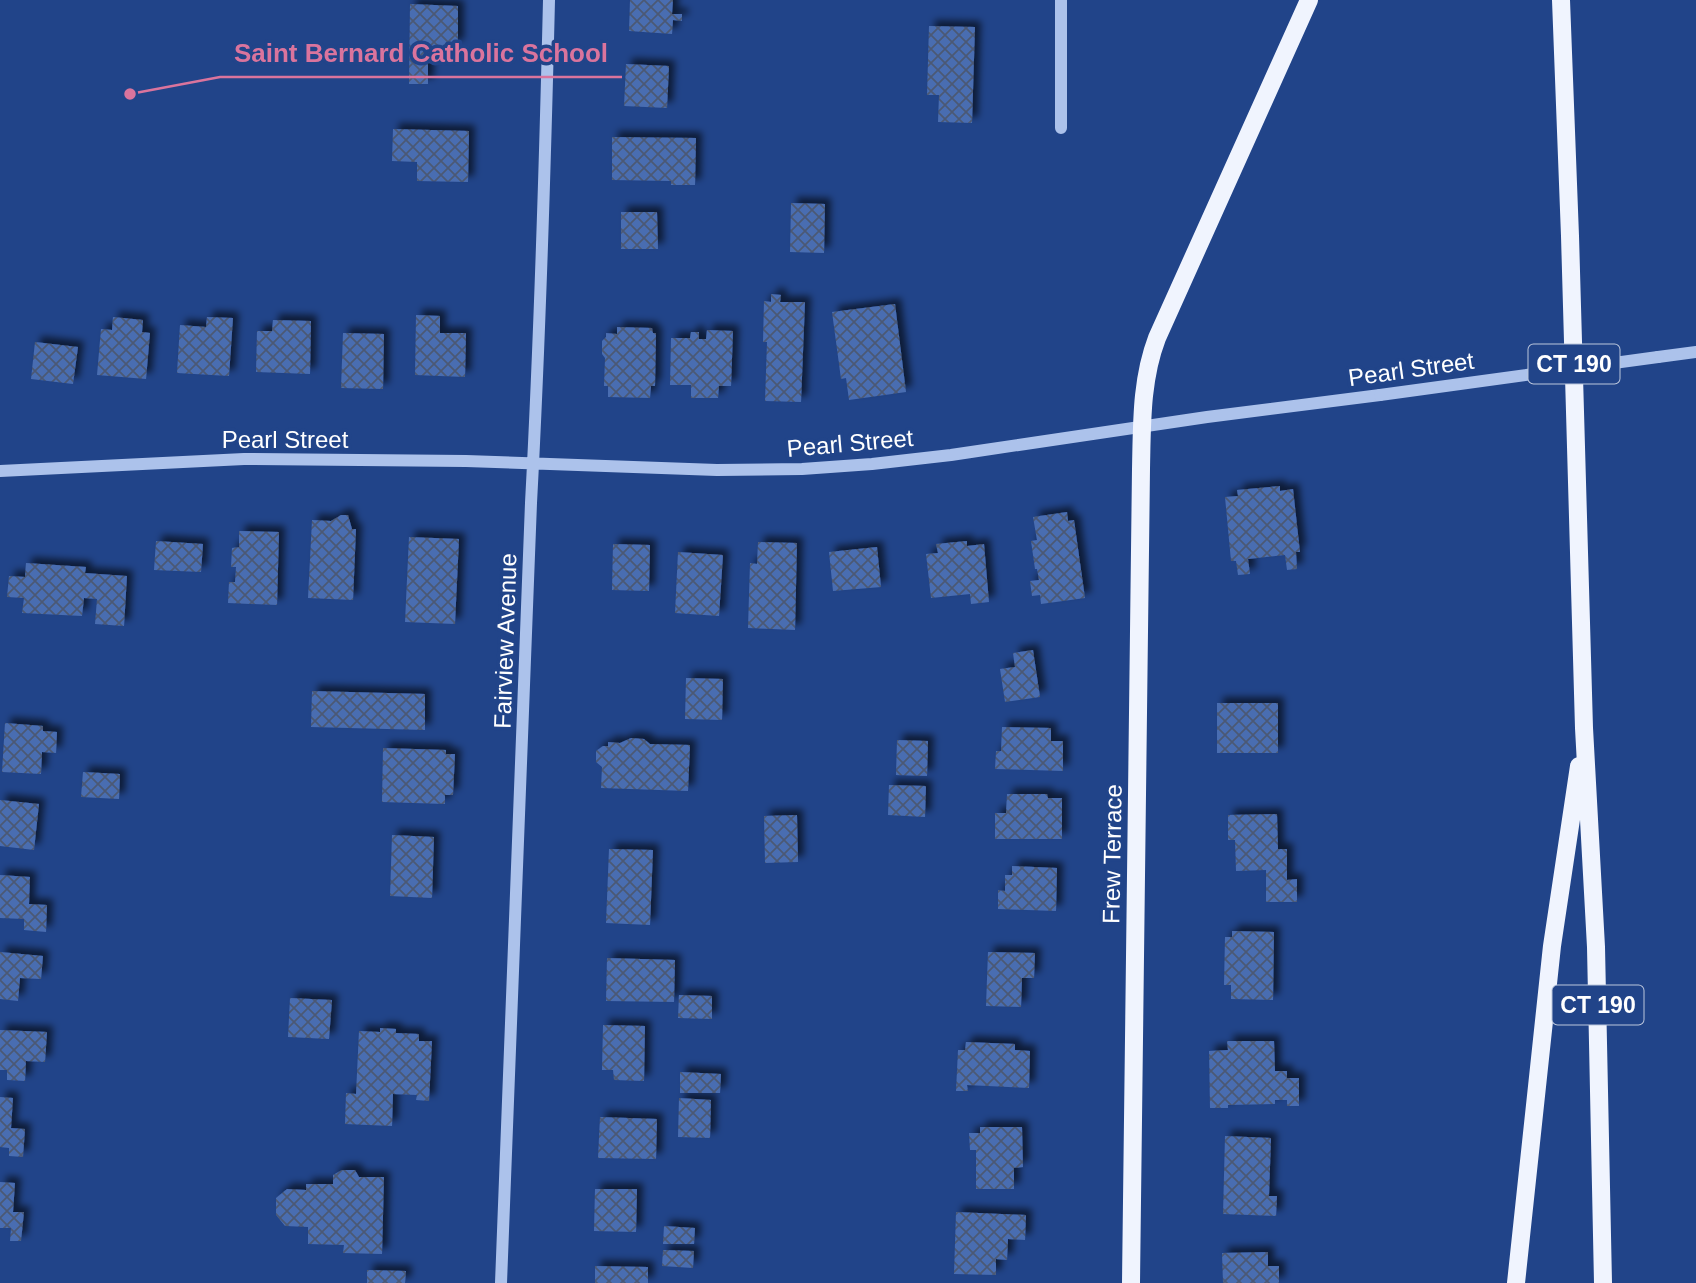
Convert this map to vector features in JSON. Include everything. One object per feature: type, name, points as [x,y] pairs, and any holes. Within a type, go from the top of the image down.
[{"type":"main road","name":"Frew Terrace","points":[[1131,1283],[1142,426],[1145,380],[1149,358],[1157,338],[1308,0]]},
{"type":"main road","name":"CT 190","points":[[1561,0],[1584,728],[1596,947],[1603,1283]]},
{"type":"main road","name":"CT 190","points":[[1516,1283],[1552,946],[1584,728]]},
{"type":"street","name":"Fairview Avenue","points":[[501,1283],[544,211],[549,0]]},
{"type":"street","points":[[1061,0],[1061,128]]},
{"type":"street","name":"Pearl Street","points":[[0,471],[244,459],[717,470],[803,469],[951,455],[1142,426],[1696,352]]},
{"type":"building","points":[[630,0],[673,0],[672,14],[682,14],[682,21],[673,20],[672,34],[629,31]]},
{"type":"building","points":[[410,4],[458,6],[458,46],[450,45],[449,64],[428,63],[428,84],[409,84]]},
{"type":"building","points":[[929,26],[975,27],[972,123],[938,122],[939,95],[927,95]]},
{"type":"building","points":[[626,64],[669,66],[667,108],[624,106]]},
{"type":"building","points":[[393,129],[469,131],[468,182],[417,181],[417,162],[392,161]]},
{"type":"building","points":[[612,137],[696,138],[695,185],[671,185],[671,181],[612,180]]},
{"type":"building","points":[[791,203],[825,204],[824,253],[790,252]]},
{"type":"building","points":[[621,212],[657,212],[658,249],[621,249]]},
{"type":"building","points":[[771,294],[781,295],[780,302],[805,302],[801,402],[765,401],[767,342],[763,342],[764,301],[771,302]]},
{"type":"building","points":[[895,304],[906,392],[849,400],[846,378],[841,379],[832,312]]},
{"type":"building","points":[[416,315],[440,316],[440,333],[466,333],[465,377],[415,375]]},
{"type":"building","points":[[113,317],[143,320],[142,332],[150,333],[146,379],[97,375],[101,329],[112,330]]},
{"type":"building","points":[[207,317],[233,318],[229,376],[177,373],[180,325],[206,327]]},
{"type":"building","points":[[273,320],[311,321],[310,374],[256,372],[257,331],[272,331]]},
{"type":"building","points":[[617,327],[652,328],[653,333],[656,333],[655,386],[651,386],[650,398],[608,397],[608,386],[604,386],[605,358],[602,354],[602,341],[606,333],[617,334]]},
{"type":"building","points":[[707,330],[733,331],[731,386],[719,386],[718,398],[691,398],[691,385],[670,385],[671,338],[690,338],[691,332],[699,332],[699,339],[706,339]]},
{"type":"building","points":[[343,333],[384,334],[383,389],[341,388]]},
{"type":"building","points":[[35,342],[78,347],[73,384],[31,379]]},
{"type":"building","points":[[1280,486],[1280,491],[1293,489],[1300,552],[1296,552],[1297,569],[1287,570],[1285,555],[1248,559],[1250,574],[1238,575],[1236,561],[1231,561],[1225,497],[1238,496],[1237,490]]},
{"type":"building","points":[[1067,512],[1068,521],[1074,520],[1085,598],[1041,604],[1040,595],[1032,596],[1030,581],[1039,580],[1031,541],[1037,540],[1033,517]]},
{"type":"building","points":[[341,515],[348,515],[352,529],[356,529],[353,600],[308,598],[312,520],[331,521]]},
{"type":"building","points":[[239,531],[279,532],[277,605],[228,603],[229,582],[235,582],[236,567],[231,567],[232,548],[239,547]]},
{"type":"building","points":[[409,537],[459,539],[455,624],[405,622]]},
{"type":"building","points":[[156,541],[203,544],[201,572],[154,570]]},
{"type":"building","points":[[967,541],[967,546],[984,544],[989,602],[971,604],[970,594],[931,598],[926,554],[938,553],[936,544]]},
{"type":"building","points":[[758,542],[797,543],[795,630],[748,628],[750,563],[757,564]]},
{"type":"building","points":[[613,544],[650,545],[649,591],[612,590]]},
{"type":"building","points":[[877,547],[881,587],[833,591],[829,552]]},
{"type":"building","points":[[678,552],[723,555],[719,616],[675,613]]},
{"type":"building","points":[[26,563],[86,567],[85,573],[127,576],[124,626],[95,624],[97,599],[84,598],[82,616],[22,613],[24,598],[7,597],[9,576],[25,577]]},
{"type":"building","points":[[1033,650],[1040,697],[1005,702],[1000,669],[1015,667],[1013,653]]},
{"type":"building","points":[[686,678],[723,679],[722,720],[685,719]]},
{"type":"building","points":[[312,691],[425,694],[425,730],[311,727]]},
{"type":"building","points":[[1217,703],[1278,703],[1278,753],[1217,753]]},
{"type":"building","points":[[5,723],[43,726],[43,731],[57,732],[56,753],[42,752],[41,774],[2,772]]},
{"type":"building","points":[[1002,727],[1051,728],[1051,741],[1063,741],[1063,771],[995,769],[996,751],[1001,751]]},
{"type":"building","points":[[631,738],[644,739],[650,744],[690,745],[688,791],[601,788],[602,767],[596,762],[596,751],[608,746],[608,742],[620,743]]},
{"type":"building","points":[[897,740],[928,741],[927,776],[896,775]]},
{"type":"building","points":[[383,748],[446,750],[446,754],[455,754],[453,795],[445,795],[445,804],[382,802]]},
{"type":"building","points":[[83,772],[120,774],[119,799],[81,797]]},
{"type":"building","points":[[889,785],[926,786],[925,817],[888,815]]},
{"type":"building","points":[[1007,794],[1047,794],[1048,798],[1062,798],[1062,839],[995,839],[995,813],[1006,813]]},
{"type":"building","points":[[0,800],[39,804],[34,850],[0,846]]},
{"type":"building","points":[[1277,814],[1278,849],[1287,849],[1287,880],[1297,879],[1297,902],[1266,902],[1266,870],[1236,871],[1235,840],[1228,840],[1228,815]]},
{"type":"building","points":[[797,815],[798,862],[765,863],[764,816]]},
{"type":"building","points":[[392,835],[434,837],[432,898],[390,896]]},
{"type":"building","points":[[609,849],[653,850],[650,925],[606,923]]},
{"type":"building","points":[[1012,866],[1057,868],[1056,911],[998,909],[998,890],[1005,891],[1005,875],[1012,875]]},
{"type":"building","points":[[0,875],[30,877],[29,904],[47,905],[46,932],[24,930],[24,919],[0,918]]},
{"type":"building","points":[[1232,931],[1274,932],[1273,1000],[1231,999],[1231,985],[1224,985],[1225,937],[1232,937]]},
{"type":"building","points":[[0,952],[43,956],[41,979],[20,978],[18,1001],[0,999]]},
{"type":"building","points":[[988,952],[1035,953],[1034,978],[1022,978],[1021,1007],[986,1006]]},
{"type":"building","points":[[607,958],[675,960],[674,1002],[606,1001]]},
{"type":"building","points":[[679,995],[712,996],[712,1019],[678,1018]]},
{"type":"building","points":[[290,998],[332,1000],[329,1039],[288,1037]]},
{"type":"building","points":[[603,1025],[645,1026],[644,1081],[614,1080],[613,1070],[602,1070]]},
{"type":"building","points":[[380,1028],[396,1029],[396,1033],[419,1034],[419,1041],[432,1041],[429,1101],[416,1100],[417,1095],[393,1094],[392,1126],[345,1124],[346,1093],[356,1094],[359,1031],[380,1032]]},
{"type":"building","points":[[0,1030],[47,1032],[45,1062],[26,1061],[25,1081],[7,1080],[7,1070],[0,1070]]},
{"type":"building","points":[[1227,1041],[1274,1041],[1275,1071],[1287,1071],[1287,1078],[1299,1078],[1299,1106],[1287,1106],[1287,1100],[1275,1100],[1275,1104],[1210,1108],[1209,1051],[1228,1050]]},
{"type":"building","points":[[966,1042],[1015,1044],[1015,1050],[1030,1051],[1029,1088],[967,1085],[968,1091],[956,1091],[958,1050],[965,1050]]},
{"type":"building","points":[[680,1072],[721,1074],[720,1093],[680,1093]]},
{"type":"building","points":[[0,1097],[13,1098],[11,1128],[25,1129],[23,1157],[9,1156],[9,1148],[0,1147]]},
{"type":"building","points":[[679,1098],[711,1100],[710,1138],[678,1137]]},
{"type":"building","points":[[600,1117],[657,1119],[656,1159],[598,1158]]},
{"type":"building","points":[[980,1127],[1022,1127],[1023,1167],[1014,1168],[1014,1189],[976,1189],[976,1150],[970,1150],[969,1133],[980,1133]]},
{"type":"building","points":[[1225,1136],[1271,1138],[1269,1196],[1277,1196],[1276,1216],[1223,1214]]},
{"type":"building","points":[[342,1170],[355,1170],[359,1177],[384,1177],[382,1254],[343,1253],[344,1245],[308,1244],[308,1227],[285,1226],[276,1215],[276,1198],[287,1189],[306,1190],[306,1184],[333,1184],[333,1175]]},
{"type":"building","points":[[0,1182],[15,1183],[13,1212],[24,1212],[21,1241],[10,1241],[11,1228],[0,1228]]},
{"type":"building","points":[[595,1189],[637,1189],[636,1232],[594,1231]]},
{"type":"building","points":[[956,1212],[1026,1215],[1025,1240],[1008,1239],[1007,1260],[996,1259],[996,1275],[954,1274]]},
{"type":"building","points":[[664,1226],[695,1228],[694,1244],[663,1244]]},
{"type":"building","points":[[663,1250],[694,1251],[693,1268],[662,1266]]},
{"type":"building","points":[[1268,1252],[1268,1266],[1279,1266],[1279,1283],[1223,1283],[1222,1253]]},
{"type":"building","points":[[595,1266],[648,1267],[648,1283],[595,1283]]},
{"type":"building","points":[[367,1270],[406,1271],[405,1283],[367,1283]]},
{"type":"place","name":"Saint Bernard Catholic School","points":[[130,94]]}]
